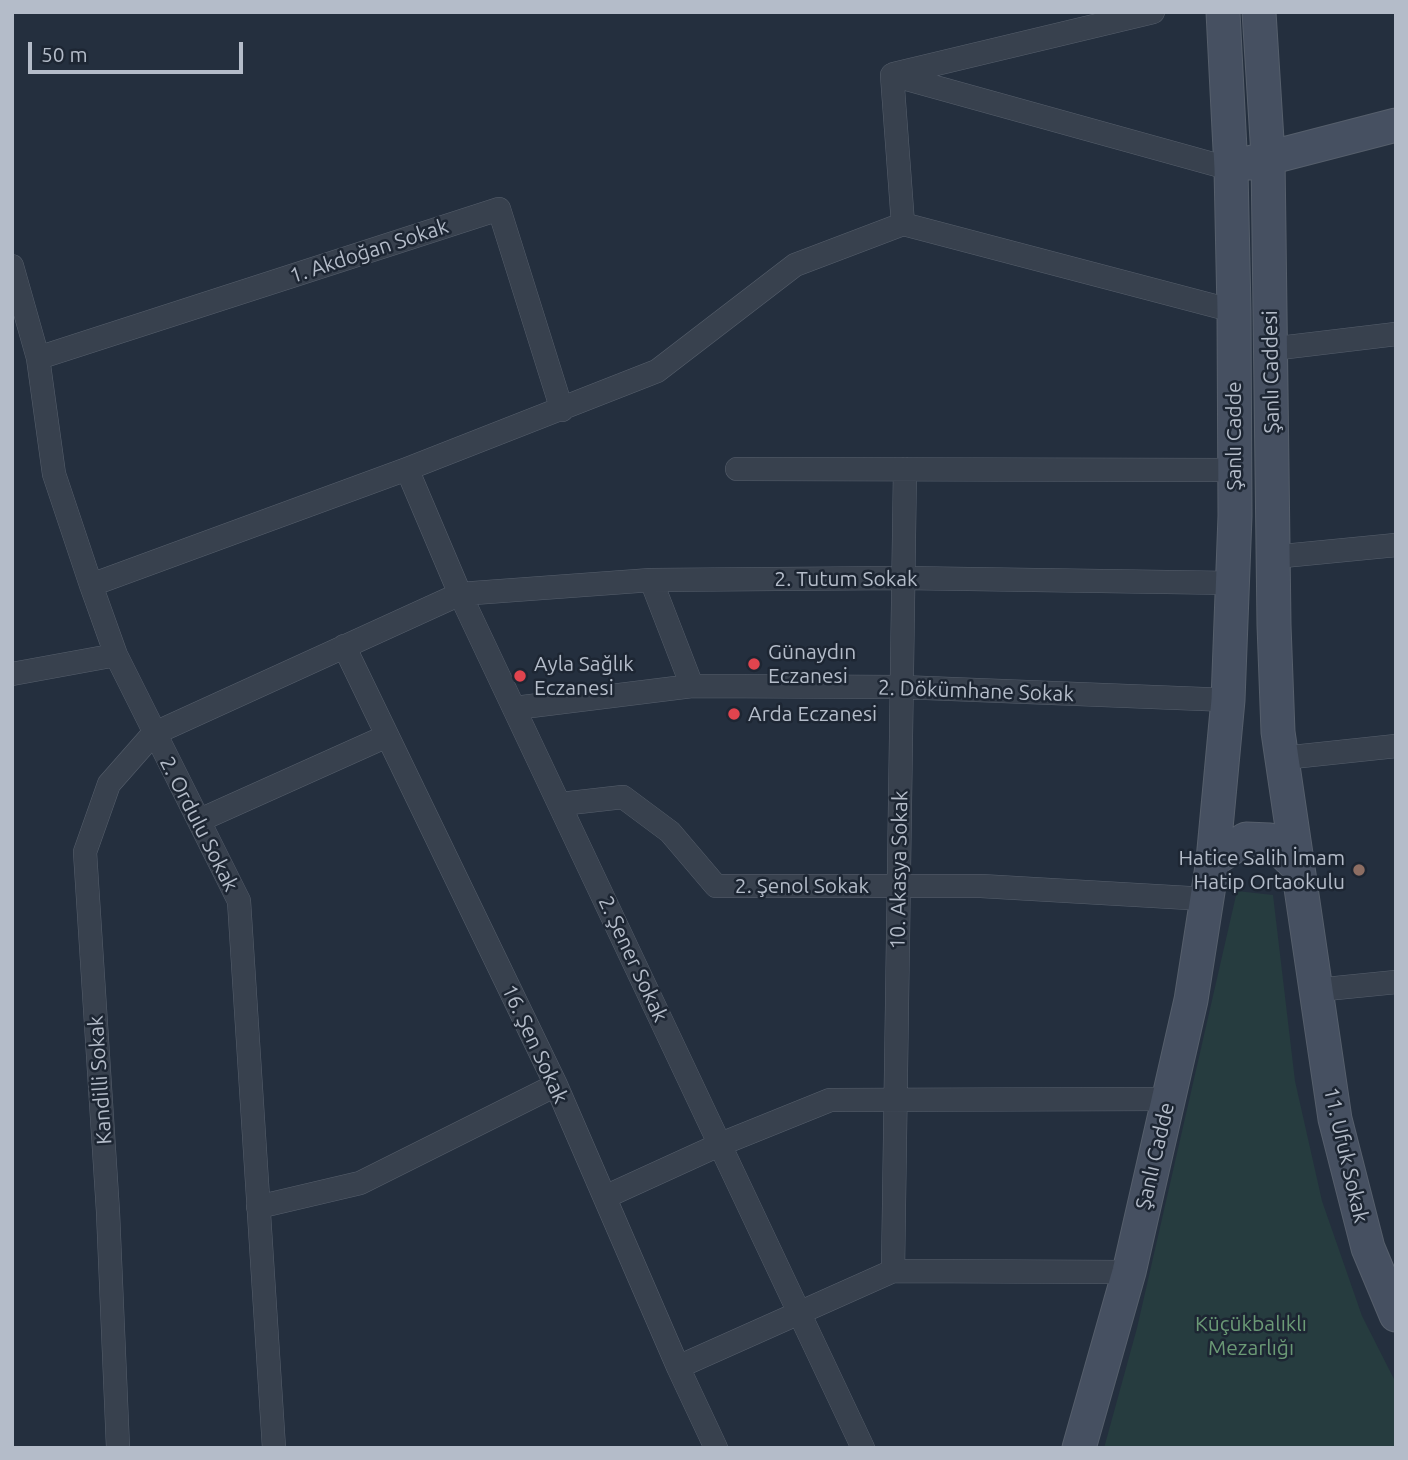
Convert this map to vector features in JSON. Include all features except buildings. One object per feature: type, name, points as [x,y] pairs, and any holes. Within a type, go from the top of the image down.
[{"type":"main road","name":"Şanlı Cadde","points":[[1079,1448],[1129,1272],[1191,1000],[1213,860],[1228,701],[1234,470],[1231,169],[1223,12]]},
{"type":"main road","name":"Şanlı Caddesi","points":[[1259,12],[1268,156],[1273,557],[1280,745]]},
{"type":"main road","points":[[1231,169],[1268,156],[1396,125]]},
{"type":"main road","points":[[1280,745],[1316,990]]},
{"type":"main road","points":[[1213,860],[1246,839],[1270,840],[1297,866]]},
{"type":"main road","name":"11. Ufuk Sokak","points":[[1316,990],[1335,1119],[1368,1248],[1396,1315]]},
{"type":"street","points":[[892,75],[1153,12]]},
{"type":"street","points":[[892,75],[1231,169]]},
{"type":"street","points":[[892,75],[903,224]]},
{"type":"street","name":"1. Akdoğan Sokak","points":[[38,358],[499,209],[562,410]]},
{"type":"street","points":[[90,585],[407,469],[657,371],[795,265],[903,224],[1234,311]]},
{"type":"street","name":"2. Ordulu Sokak","points":[[12,266],[38,358],[54,474],[90,585],[116,655],[153,734],[200,820],[239,901],[274,1448]]},
{"type":"street","points":[[1271,349],[1396,334]]},
{"type":"street","name":"2. Şener Sokak","points":[[407,469],[460,594],[863,1448]]},
{"type":"street","points":[[737,469],[1234,470]]},
{"type":"street","name":"10. Akasya Sokak","points":[[893,1271],[905,469]]},
{"type":"street","points":[[1273,557],[1396,545]]},
{"type":"street","name":"2. Tutum Sokak","points":[[153,734],[460,594],[651,580],[903,578],[1232,583]]},
{"type":"street","points":[[651,580],[692,686]]},
{"type":"street","name":"16. Şen Sokak","points":[[344,646],[556,1085],[678,1367],[716,1448]]},
{"type":"street","points":[[12,674],[116,655]]},
{"type":"street","name":"2. Dökümhane Sokak","points":[[514,708],[692,686],[901,688],[1228,701]]},
{"type":"street","name":"Kandilli Sokak","points":[[118,1448],[108,1212],[85,852],[109,784],[153,734]]},
{"type":"street","points":[[200,820],[387,736]]},
{"type":"street","points":[[1280,745],[1396,746]]},
{"type":"street","name":"2. Şenol Sokak","points":[[561,804],[623,797],[670,832],[716,887],[981,886],[1206,899]]},
{"type":"street","points":[[1316,990],[1396,982]]},
{"type":"street","points":[[258,1207],[360,1184],[556,1085]]},
{"type":"street","points":[[605,1197],[721,1144],[830,1100],[1168,1099]]},
{"type":"street","points":[[678,1367],[893,1271],[1129,1272]]},
{"type":"green space","name":"Küçükbalıklı Mezarlığı","points":[[1237,891],[1273,895],[1295,1081],[1322,1201],[1362,1316],[1396,1383],[1396,1448],[1104,1448],[1137,1328]]},
{"type":"place","name":"Günaydın Eczanesi","points":[[754,664]]},
{"type":"place","name":"Ayla Sağlık Eczanesi","points":[[520,676]]},
{"type":"place","name":"Arda Eczanesi","points":[[734,714]]},
{"type":"place","name":"Hatice Salih İmam Hatip Ortaokulu","points":[[1359,870]]}]
